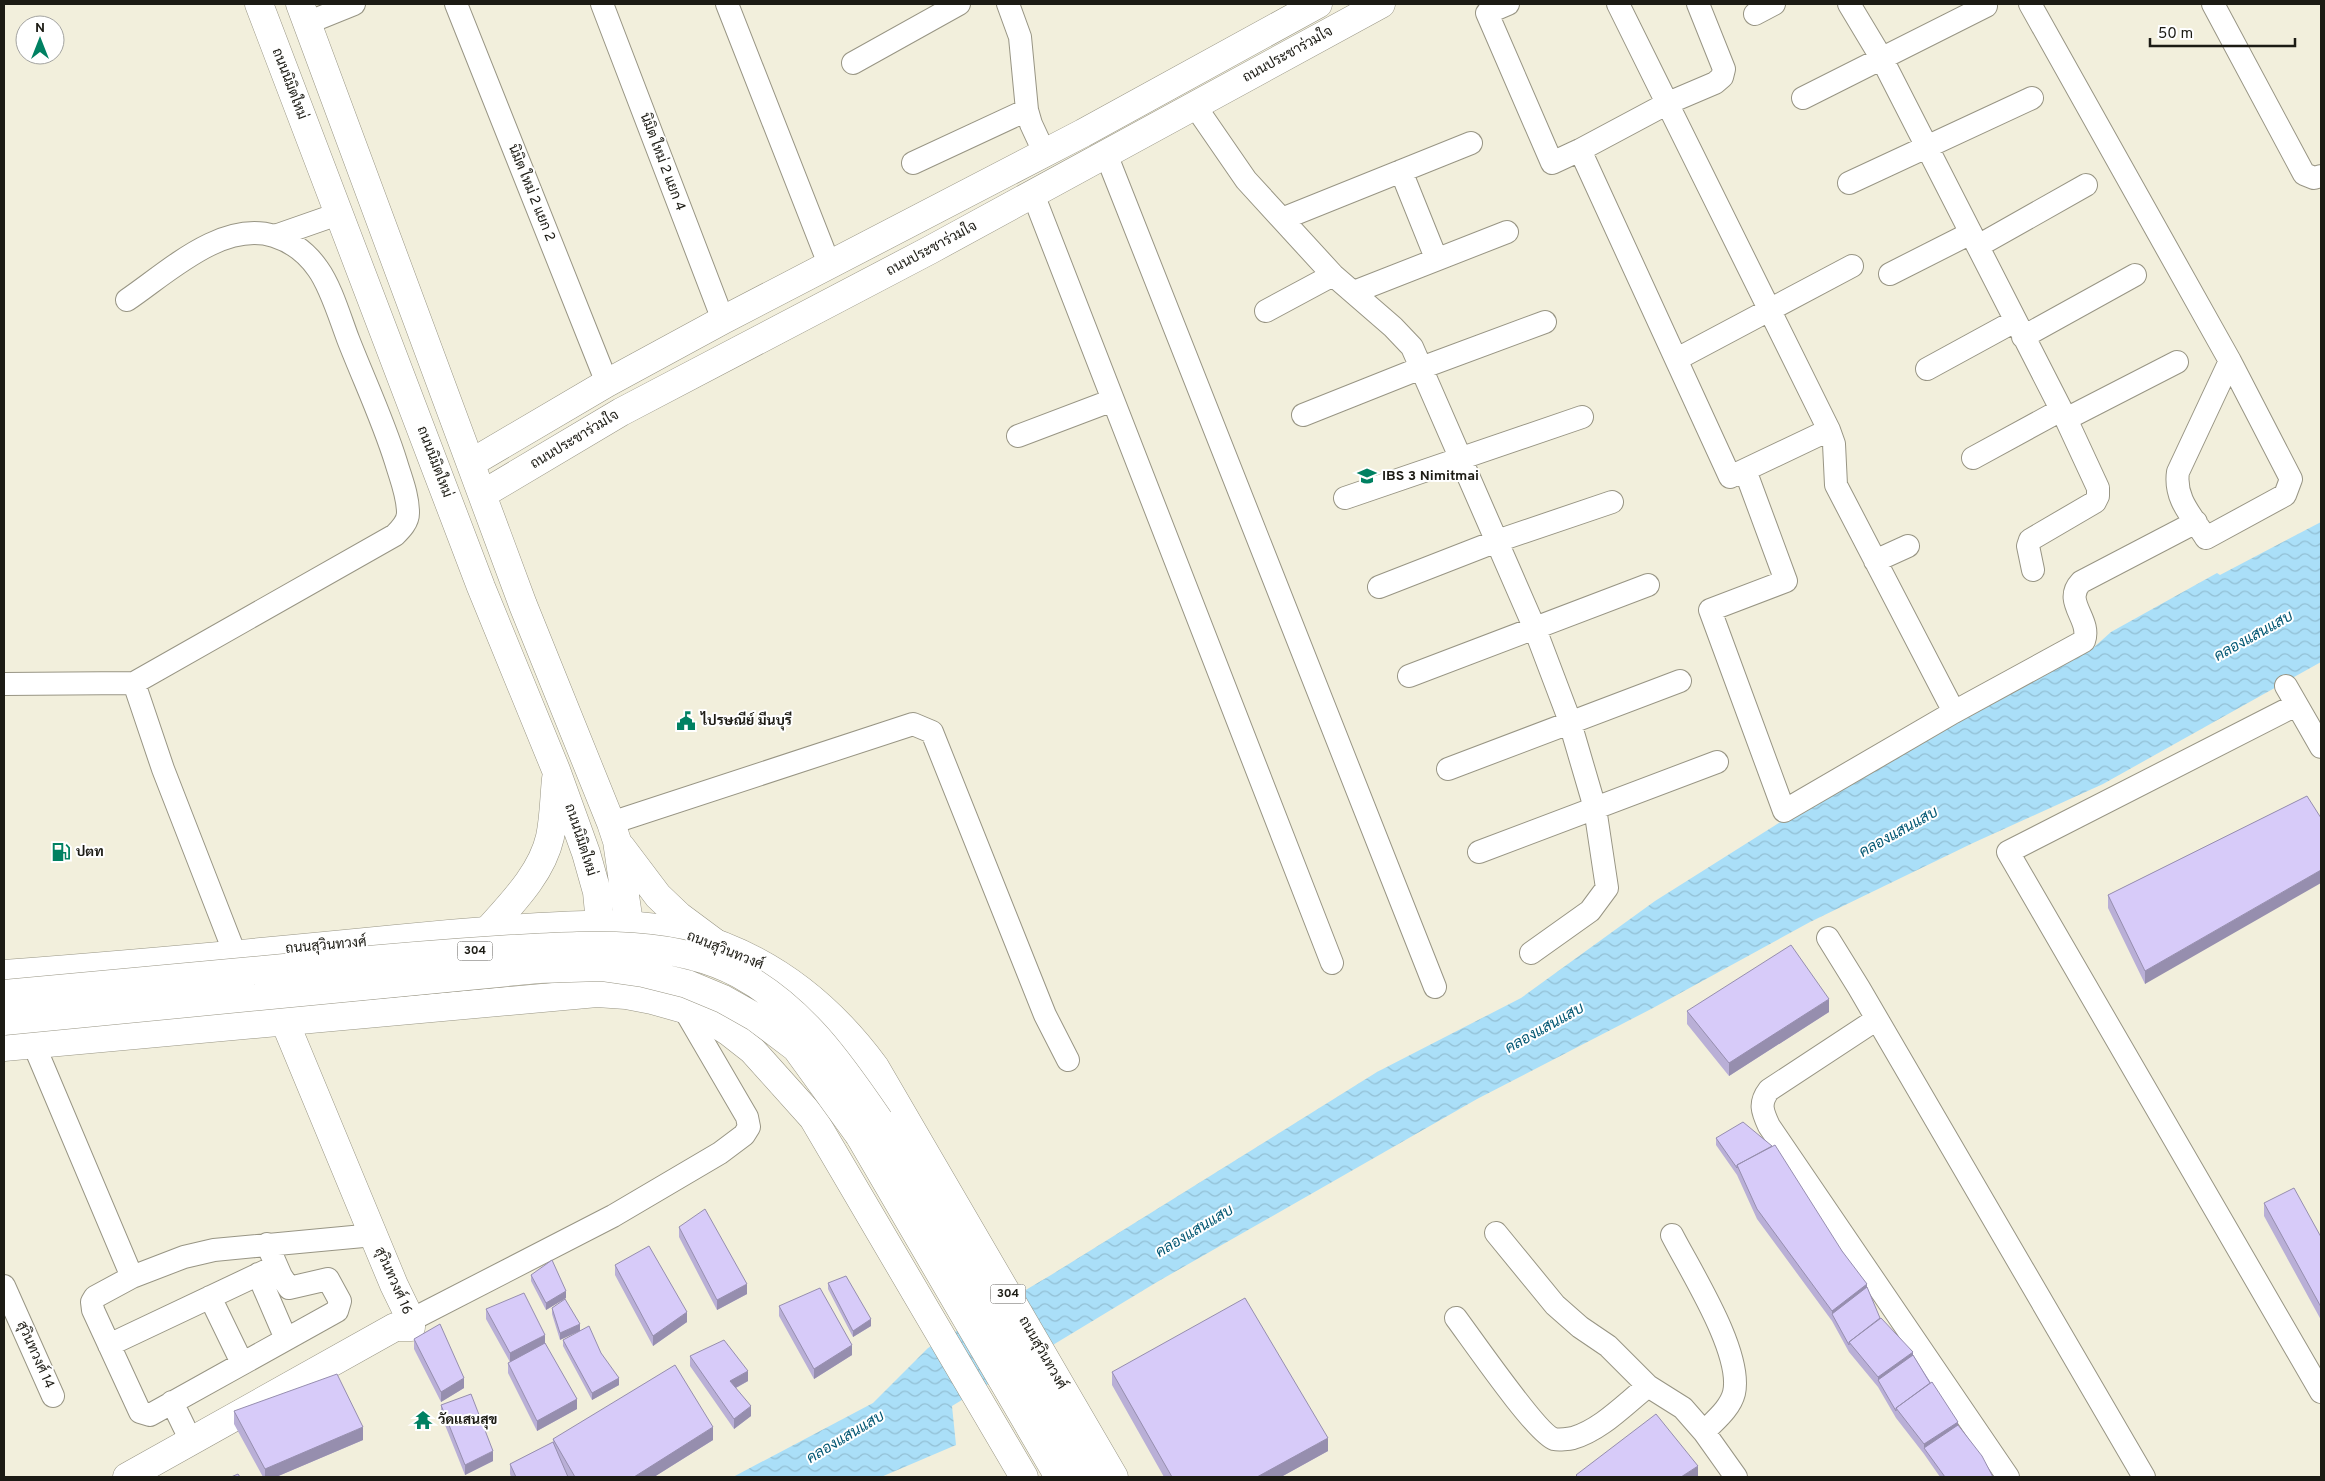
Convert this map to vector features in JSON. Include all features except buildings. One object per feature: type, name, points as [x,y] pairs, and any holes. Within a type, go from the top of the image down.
[{"type":"main road","name":"ถนนนิมิตใหม่","points":[[259,4],[481,588],[556,770],[586,853],[597,892],[600,923],[597,994]]},
{"type":"main road","points":[[471,463],[607,383],[723,320],[1044,152],[1318,4]]},
{"type":"main road","name":"ถนนประชาร่วมใจ","points":[[483,494],[621,412],[1033,194],[1381,4]]},
{"type":"main road","points":[[304,13],[544,660],[614,832],[658,896],[679,916],[720,946]]},
{"type":"main road","points":[[607,383],[621,412]]},
{"type":"main road","points":[[488,930],[520,892],[543,857],[552,824],[556,770]]},
{"type":"main road","points":[[614,832],[629,923],[626,995]]},
{"type":"main road","name":"ถนนสุวินทวงศ์","points":[[4,974],[488,930],[600,923],[629,923],[687,934],[754,960],[785,978],[837,1019],[875,1067],[902,1110],[1114,1477]]},
{"type":"main road","name":"ถนนสุวินทวงศ์","points":[[4,994],[450,953],[574,946],[637,946],[691,956],[737,973],[776,997],[814,1031],[840,1063],[879,1120],[1087,1477]]},
{"type":"main road","name":"304","points":[[4,1020],[539,969],[592,968],[643,973],[687,984],[723,999],[755,1017],[796,1048],[824,1085],[859,1135],[1058,1477]]},
{"type":"main road","points":[[52,970],[73,984],[81,997],[82,1010],[79,1023],[63,1042]]},
{"type":"main road","points":[[4,1047],[228,1028],[284,1020],[597,994],[626,995],[684,1008],[707,1018],[752,1050],[813,1118],[1024,1477]]},
{"type":"main road","name":"สุวินทวงศ์ 16","points":[[127,1477],[395,1327],[410,1327],[411,1320],[284,1020]]},
{"type":"street","points":[[304,13],[354,4]]},
{"type":"street","name":"นิมิต ใหม่ 2 แยก 2","points":[[456,4],[607,383]]},
{"type":"street","name":"นิมิต ใหม่ 2 แยก 4","points":[[602,4],[723,320]]},
{"type":"street","points":[[727,4],[829,264]]},
{"type":"street","points":[[853,63],[959,4]]},
{"type":"street","points":[[1008,4],[1020,37],[1027,110],[1031,124],[1044,152]]},
{"type":"street","points":[[1508,4],[1487,13],[1552,163],[1668,104],[1715,83],[1722,77],[1724,69],[1698,4]]},
{"type":"street","points":[[1618,4],[1829,430],[1834,444],[1836,485],[1954,712]]},
{"type":"street","points":[[1849,4],[1882,59],[2064,415],[2098,488],[2098,496],[2095,502],[2030,540],[2028,546],[2033,570]]},
{"type":"street","points":[[2030,4],[2230,362],[2291,479],[2285,495],[2206,538],[2180,500],[2176,486],[2178,472],[2230,362]]},
{"type":"street","points":[[2213,4],[2304,174],[2314,178],[2321,176]]},
{"type":"street","points":[[1803,98],[1986,6]]},
{"type":"street","points":[[1849,183],[2032,98]]},
{"type":"street","points":[[1195,106],[1246,180],[1333,276],[1393,327],[1412,347],[1535,629],[1570,724],[1595,808],[1607,888],[1590,911],[1530,953]]},
{"type":"street","points":[[913,163],[1027,110]]},
{"type":"street","points":[[1282,218],[1471,143]]},
{"type":"street","points":[[1580,150],[1730,477],[1829,430]]},
{"type":"street","points":[[1106,154],[1435,987]]},
{"type":"street","points":[[1400,171],[1436,258]]},
{"type":"street","points":[[1890,274],[1974,240],[2086,185]]},
{"type":"street","points":[[1033,194],[1332,963]]},
{"type":"street","points":[[275,236],[338,214]]},
{"type":"street","points":[[1354,292],[1436,258],[1507,232]]},
{"type":"street","points":[[4,684],[145,677],[289,597],[395,535],[404,525],[408,516],[406,494],[388,437],[320,271],[302,249],[275,236],[260,234],[229,237],[204,246],[128,300]]},
{"type":"street","points":[[1677,359],[1852,266]]},
{"type":"street","points":[[1927,369],[2135,275]]},
{"type":"street","points":[[1266,311],[1333,276]]},
{"type":"street","points":[[1303,415],[1421,368],[1545,322]]},
{"type":"street","points":[[348,338],[382,327]]},
{"type":"street","points":[[1973,458],[2177,362]]},
{"type":"street","points":[[1018,436],[1113,400]]},
{"type":"street","points":[[1345,498],[1582,417]]},
{"type":"street","points":[[1746,470],[1786,581],[1710,610],[1784,811],[1954,712],[2084,641],[2086,630],[2073,597],[2074,589],[2081,582],[2196,522]]},
{"type":"street","points":[[1379,587],[1497,542],[1612,502]]},
{"type":"street","points":[[1875,561],[1908,546]]},
{"type":"street","points":[[1409,676],[1648,585]]},
{"type":"street","points":[[145,677],[163,769],[235,954]]},
{"type":"street","points":[[1448,769],[1680,681]]},
{"type":"street","points":[[2319,737],[2291,696],[2008,852],[2321,1392]]},
{"type":"street","points":[[614,832],[913,724],[932,732],[1045,1015],[1068,1060]]},
{"type":"street","points":[[1479,852],[1717,762]]},
{"type":"street","points":[[1828,938],[2144,1477]]},
{"type":"street","points":[[411,1320],[613,1216],[720,1153],[744,1135],[748,1128],[747,1117],[684,1008]]},
{"type":"street","points":[[1877,1019],[1769,1090],[1762,1099],[1762,1111],[1769,1126],[2008,1477]]},
{"type":"street","points":[[34,1045],[132,1277]]},
{"type":"street","points":[[1496,1233],[1555,1305],[1580,1327],[1608,1346],[1648,1386],[1683,1408],[1704,1432],[1736,1477]]},
{"type":"street","points":[[1672,1235],[1726,1340],[1734,1370],[1734,1393],[1730,1405],[1704,1432]]},
{"type":"street","points":[[267,1270],[289,1288],[328,1279],[340,1301],[337,1311],[150,1415],[140,1412],[93,1310],[92,1302],[95,1296],[132,1277],[197,1253],[267,1244],[374,1236]]},
{"type":"street","points":[[267,1244],[267,1270],[286,1339]]},
{"type":"street","points":[[109,1344],[267,1270]]},
{"type":"street","name":"สุวินทวงศ์ 14","points":[[4,1286],[53,1396]]},
{"type":"street","points":[[210,1296],[242,1363]]},
{"type":"street","points":[[1456,1318],[1540,1429],[1554,1439],[1571,1438],[1591,1430],[1648,1386]]},
{"type":"street","points":[[172,1402],[191,1441]]},
{"type":"water","name":"คลองแสนแสบ","points":[[2321,522],[2321,662],[2103,784],[1973,843],[1810,922],[1653,1008],[1477,1099],[1157,1282],[952,1406],[956,1445],[881,1477],[733,1477],[873,1403],[928,1348],[1051,1275],[1377,1072],[1521,998],[1655,901],[1804,807],[2092,649],[2111,632],[2217,573],[2220,575]]},
{"type":"place","name":"IBS 3 Nimitmai","points":[[1367,476]]},
{"type":"place","name":"ไปรษณีย์ มีนบุรี","points":[[686,721]]},
{"type":"place","name":"ปตท","points":[[61,852]]},
{"type":"place","name":"วัดแสนสุข","points":[[423,1420]]}]
